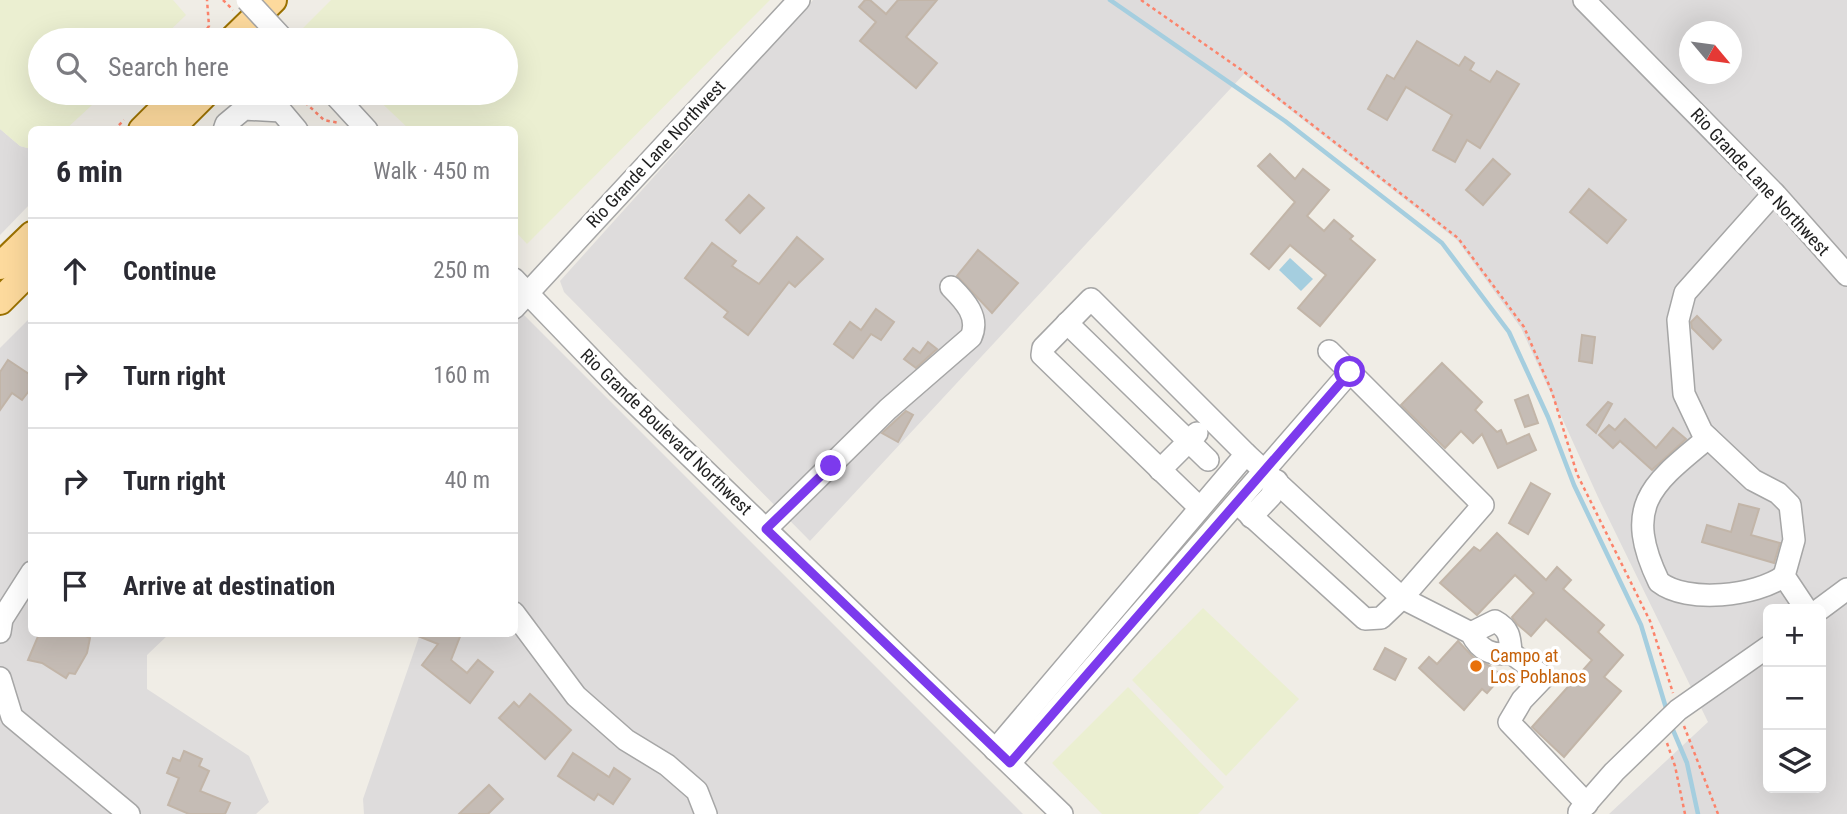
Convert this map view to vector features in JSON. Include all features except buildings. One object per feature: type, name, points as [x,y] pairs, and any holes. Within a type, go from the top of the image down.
[{"type":"main road","points":[[244,28],[273,0]]},
{"type":"main road","points":[[269,28],[296,0]]},
{"type":"main road","points":[[146,126],[167,105]]},
{"type":"main road","points":[[173,126],[194,105]]},
{"type":"main road","points":[[0,302],[28,243]]},
{"type":"street","points":[[247,0],[274,28]]},
{"type":"street","name":"Rio Grande Lane Northwest","points":[[519,294],[623,188],[799,0]]},
{"type":"street","name":"Rio Grande Lane Northwest","points":[[1584,0],[1774,193],[1847,275]]},
{"type":"street","points":[[339,105],[350,125]]},
{"type":"street","points":[[225,126],[244,109],[281,111],[294,126]]},
{"type":"street","points":[[1708,438],[1665,473],[1646,499],[1645,542],[1659,582],[1687,595],[1762,588],[1784,576],[1794,540],[1790,505],[1778,494],[1753,480],[1708,438],[1695,419],[1684,394],[1679,308],[1685,293],[1774,193]]},
{"type":"street","points":[[766,529],[888,409],[971,337],[976,327],[974,316],[951,287]]},
{"type":"street","name":"Rio Grande Boulevard Northwest","points":[[519,294],[1062,814]]},
{"type":"street","points":[[1199,507],[1045,360],[1042,348],[1091,299],[1246,454],[1402,597],[1471,633],[1486,652],[1498,655],[1511,653],[1544,677],[1522,700],[1509,722],[1582,809],[1678,710],[1763,650]]},
{"type":"street","points":[[1066,323],[1208,460]]},
{"type":"street","points":[[1244,510],[1365,620],[1381,618],[1483,505],[1329,351]]},
{"type":"street","points":[[1002,756],[1244,510],[1270,496],[1271,476],[1350,372]]},
{"type":"street","points":[[1160,470],[1211,419]]},
{"type":"street","points":[[1002,756],[1199,507],[1246,454]]},
{"type":"street","points":[[1784,576],[1803,604]]},
{"type":"street","points":[[0,632],[2,619],[28,578]]},
{"type":"street","points":[[1826,605],[1847,589]]},
{"type":"street","points":[[518,618],[576,696],[626,740],[667,765],[697,791],[706,814]]},
{"type":"street","points":[[0,678],[12,717],[129,814]]},
{"type":"path","points":[[207,0],[208,28]]},
{"type":"path","points":[[1142,0],[1243,71],[1458,238],[1524,327],[1552,392],[1577,474],[1650,621],[1678,710],[1718,814]]},
{"type":"path","points":[[308,105],[324,120],[350,125]]},
{"type":"path","points":[[1661,727],[1675,766],[1685,814]]},
{"type":"shaded area","points":[[813,0],[1847,0],[1847,814],[1609,814],[1708,722],[1598,497],[1521,328],[1457,240],[1244,74],[810,541],[564,292],[560,281]]},
{"type":"shaded area","points":[[0,129],[20,146],[28,148],[28,206],[0,235]]},
{"type":"shaded area","points":[[518,309],[1023,814],[364,814],[363,799],[419,637],[518,637]]},
{"type":"shaded area","points":[[28,320],[28,637],[166,637],[147,655],[147,689],[249,756],[269,802],[256,814],[0,814],[0,348]]},
{"type":"green space","points":[[0,0],[173,0],[186,15],[172,28],[28,28],[28,105],[92,105],[69,126],[28,126],[28,148],[20,146],[0,129]]},
{"type":"green space","points":[[331,0],[770,0],[527,244],[518,234],[518,126],[406,126],[384,105],[518,105],[518,28],[303,28]]},
{"type":"green space","points":[[1203,608],[1299,699],[1226,776],[1132,680]]},
{"type":"green space","points":[[1128,687],[1224,787],[1198,814],[1102,814],[1052,763]]},
{"type":"water","points":[[1290,258],[1313,279],[1301,291],[1279,270]]},
{"type":"waterway","points":[[1110,0],[1285,121],[1442,243],[1509,332],[1548,417],[1574,485],[1641,625],[1666,708]]},
{"type":"waterway","points":[[1673,730],[1687,763],[1698,814]]},
{"type":"place","name":"Campo at Los Poblanos","points":[[1476,666]]},
{"type":"route","points":[[831,466],[766,529],[1010,763],[1350,372]]}]
